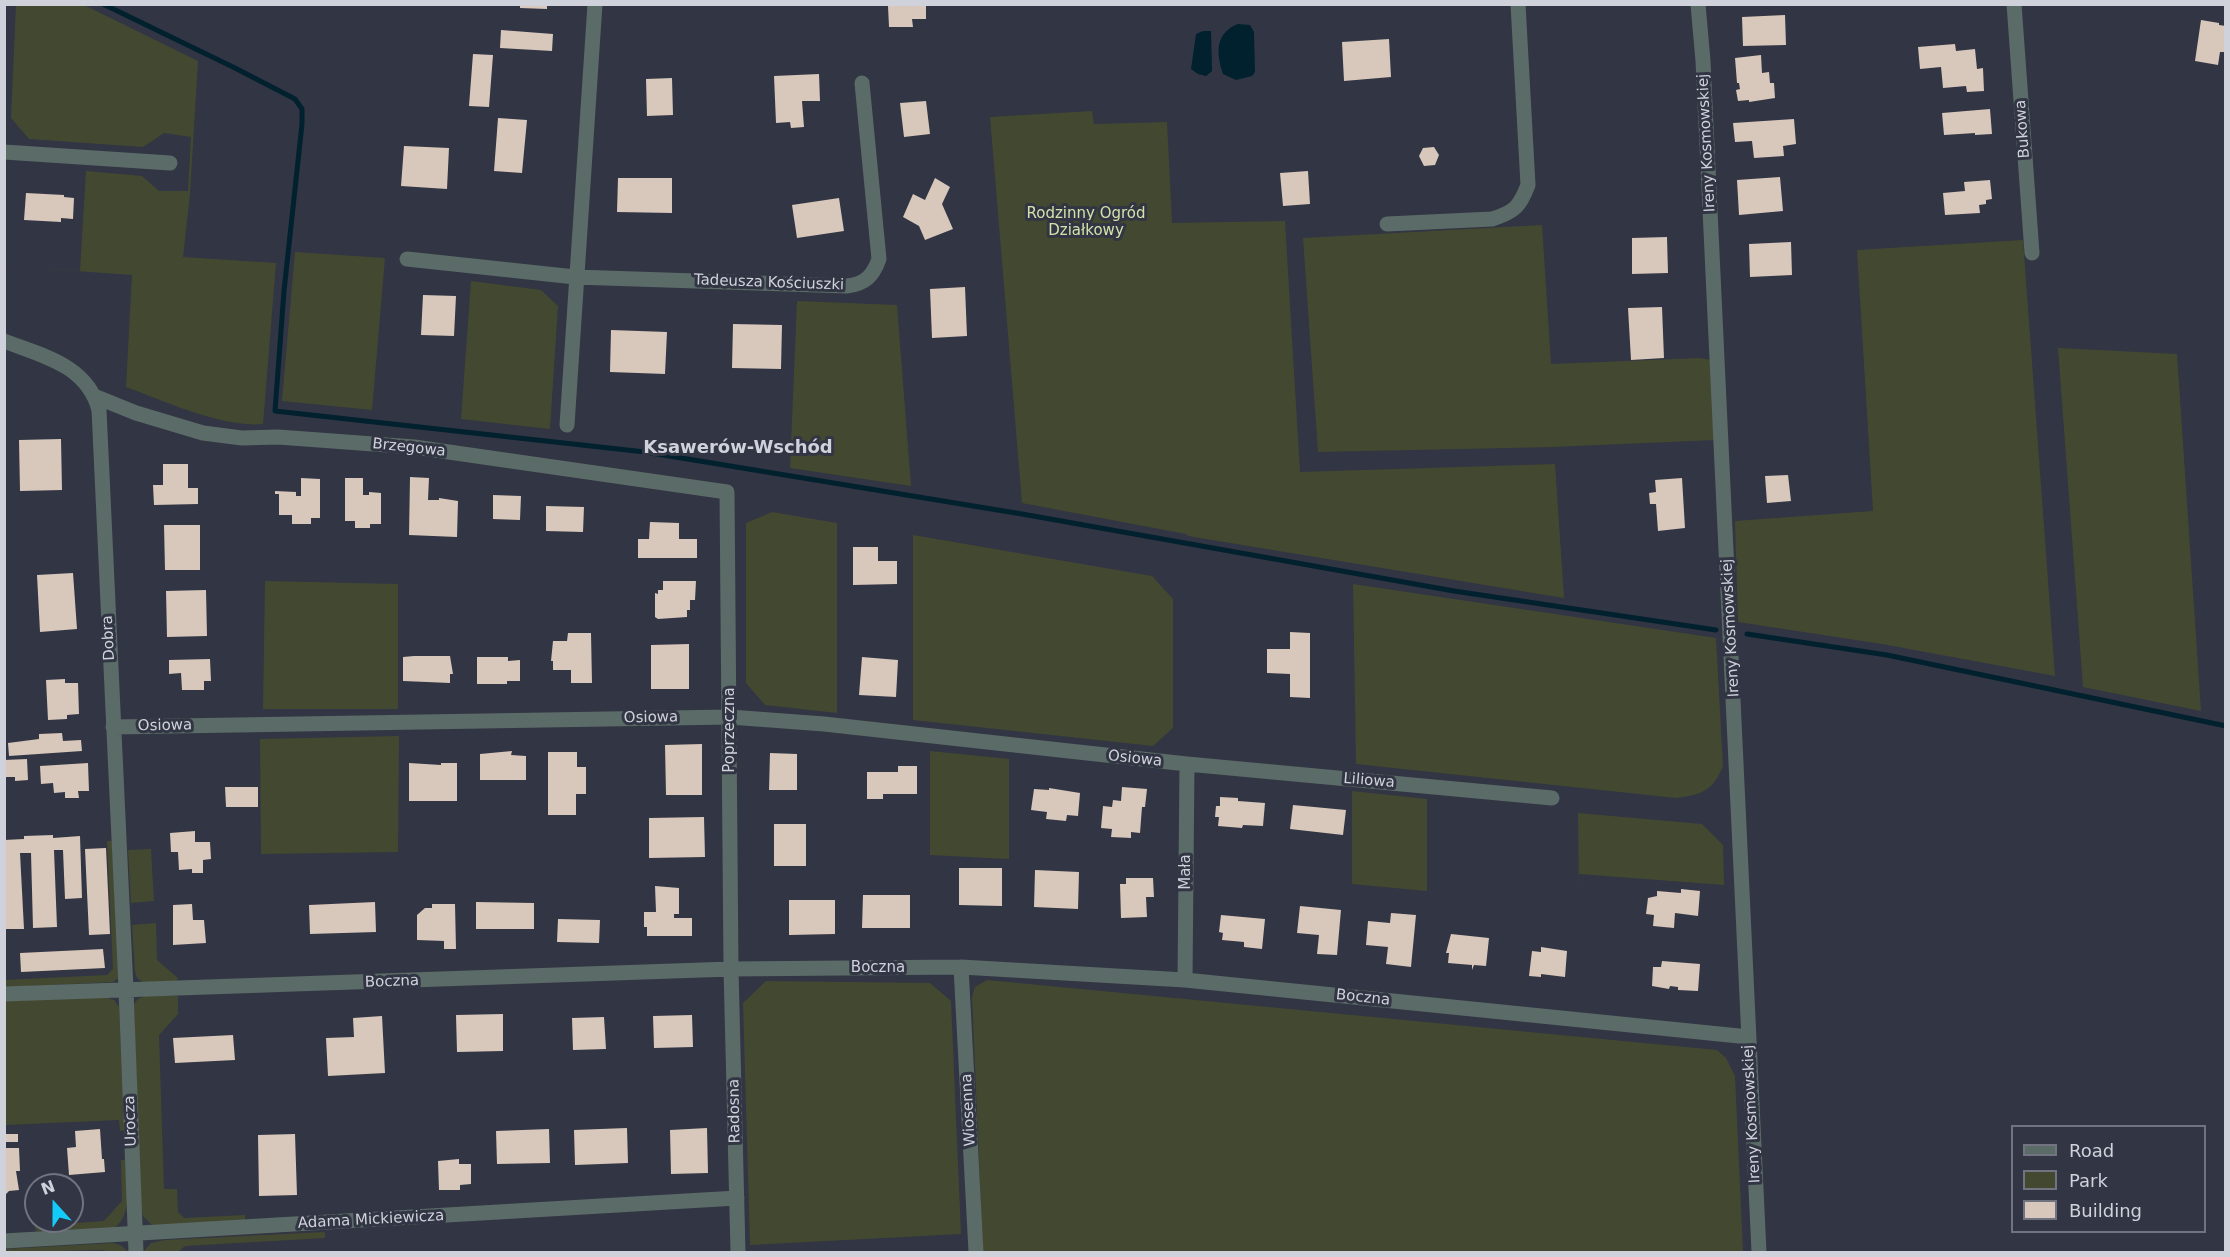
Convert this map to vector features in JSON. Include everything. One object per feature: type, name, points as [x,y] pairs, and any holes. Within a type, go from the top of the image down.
[{"type":"street","points":[[567,425],[595,4]]},
{"type":"street","points":[[1387,224],[1492,219],[1508,214],[1521,202],[1528,184],[1518,4]]},
{"type":"street","name":"Ireny Kosmowskiej","points":[[1698,4],[1703,61],[1719,379],[1759,1252]]},
{"type":"street","name":"Bukowa","points":[[2014,4],[2032,253]]},
{"type":"street","name":"Tadeusza Kościuszki","points":[[406,259],[576,277],[857,285],[868,279],[875,271],[879,259],[862,83]]},
{"type":"street","points":[[4,152],[170,163]]},
{"type":"street","name":"Dobra","points":[[4,341],[65,365],[82,378],[94,396],[100,421],[126,989]]},
{"type":"street","name":"Brzegowa","points":[[94,396],[136,413],[203,433],[242,438],[278,436],[414,447],[727,492]]},
{"type":"street","name":"Poprzeczna","points":[[727,492],[731,969]]},
{"type":"street","name":"Osiowa","points":[[113,727],[730,717],[824,724],[1187,764]]},
{"type":"street","name":"Liliowa","points":[[1187,764],[1552,798]]},
{"type":"street","name":"Mała","points":[[1185,980],[1187,764]]},
{"type":"street","name":"Boczna","points":[[4,994],[731,969],[961,967],[1185,980],[1749,1037]]},
{"type":"street","name":"Wiosenna","points":[[961,967],[976,1252]]},
{"type":"street","name":"Radosna","points":[[731,969],[738,1252]]},
{"type":"street","name":"Urocza","points":[[126,989],[136,1252]]},
{"type":"street","name":"Adama Mickiewicza","points":[[4,1241],[737,1198]]},
{"type":"green space","points":[[16,5],[84,5],[198,61],[190,194],[183,257],[276,263],[263,424],[230,422],[212,418],[126,387],[132,275],[5,266],[80,271],[86,171],[142,176],[159,191],[188,191],[191,137],[164,133],[143,147],[29,139],[11,118]]},
{"type":"green space","name":"Rodzinny Ogród Działkowy","points":[[1092,111],[1094,124],[1167,122],[1172,223],[1285,221],[1300,472],[1555,464],[1564,598],[1188,536],[1022,503],[990,117]]},
{"type":"green space","points":[[1542,225],[1551,364],[1700,358],[1711,360],[1715,440],[1553,447],[1318,452],[1303,238]]},
{"type":"green space","points":[[2023,240],[2055,676],[1882,644],[1738,622],[1735,521],[1873,511],[1857,250]]},
{"type":"green space","points":[[295,252],[385,258],[372,410],[282,401]]},
{"type":"green space","points":[[471,281],[541,290],[558,306],[550,429],[461,419]]},
{"type":"green space","points":[[797,301],[897,305],[911,486],[790,468]]},
{"type":"green space","points":[[2058,348],[2177,354],[2201,711],[2083,687]]},
{"type":"green space","points":[[772,512],[837,523],[837,713],[765,705],[746,683],[746,523]]},
{"type":"green space","points":[[913,535],[1152,576],[1173,599],[1173,728],[1153,746],[913,720]]},
{"type":"green space","points":[[265,581],[398,584],[398,709],[263,709]]},
{"type":"green space","points":[[1353,584],[1716,638],[1723,766],[1719,774],[1705,790],[1676,798],[1356,764]]},
{"type":"green space","points":[[399,736],[398,852],[261,854],[260,739]]},
{"type":"green space","points":[[930,751],[1009,759],[1009,859],[930,855]]},
{"type":"green space","points":[[1352,791],[1427,799],[1427,891],[1352,884]]},
{"type":"green space","points":[[1578,813],[1702,824],[1723,845],[1724,885],[1579,874],[1579,904]]},
{"type":"green space","points":[[107,841],[112,841],[118,978],[113,982],[5,987],[5,980],[107,975],[113,969]]},
{"type":"green space","points":[[151,849],[154,901],[131,903],[128,850]]},
{"type":"green space","points":[[156,923],[157,960],[178,978],[175,983],[143,982],[137,978],[135,972],[132,925]]},
{"type":"green space","points":[[987,980],[1717,1050],[1726,1058],[1735,1076],[1743,1252],[983,1252],[972,997],[975,987]]},
{"type":"green space","points":[[766,981],[930,983],[951,1001],[961,1234],[750,1245],[743,1003]]},
{"type":"green space","points":[[146,996],[178,996],[178,1014],[159,1035],[164,1189],[177,1189],[178,1212],[184,1218],[245,1215],[245,1222],[152,1225],[143,1216],[140,1205],[134,1004],[138,999]]},
{"type":"green space","points":[[105,997],[114,1000],[119,1007],[124,1130],[120,1131],[119,1120],[5,1125],[5,1001]]},
{"type":"green space","points":[[121,1160],[125,1160],[127,1206],[120,1222],[114,1228],[84,1229],[84,1222],[104,1221],[122,1201]]},
{"type":"green space","points":[[325,1232],[325,1238],[185,1246],[178,1252],[143,1252],[151,1243],[165,1240]]},
{"type":"green space","points":[[114,1243],[122,1246],[128,1252],[104,1250],[5,1252],[5,1249]]},
{"type":"water","points":[[1238,24],[1250,25],[1254,32],[1255,72],[1252,76],[1236,80],[1223,74],[1219,59],[1219,44],[1225,33]]},
{"type":"water","points":[[1211,31],[1212,71],[1206,76],[1191,69],[1196,34]]},
{"type":"building","points":[[520,4],[547,4],[547,9],[520,8]]},
{"type":"building","points":[[926,4],[926,19],[912,19],[913,27],[889,27],[888,6]]},
{"type":"building","points":[[1785,15],[1786,45],[1743,46],[1742,17]]},
{"type":"building","points":[[2201,20],[2226,26],[2226,52],[2220,52],[2218,65],[2195,61]]},
{"type":"building","points":[[501,30],[553,34],[552,51],[500,48]]},
{"type":"building","points":[[1389,39],[1391,77],[1344,81],[1342,42]]},
{"type":"building","points":[[1955,44],[1956,51],[1975,49],[1977,69],[1983,68],[1984,91],[1967,92],[1966,86],[1943,88],[1941,67],[1920,69],[1918,47]]},
{"type":"building","points":[[473,54],[493,55],[489,107],[469,106]]},
{"type":"building","points":[[1761,55],[1762,73],[1769,72],[1770,83],[1774,83],[1775,98],[1749,102],[1749,100],[1738,101],[1736,90],[1740,89],[1737,83],[1735,58]]},
{"type":"building","points":[[819,74],[820,101],[802,101],[804,127],[791,128],[790,122],[776,123],[774,76]]},
{"type":"building","points":[[672,78],[673,115],[647,116],[646,79]]},
{"type":"building","points":[[926,101],[930,134],[904,137],[900,103]]},
{"type":"building","points":[[1990,109],[1992,134],[1944,135],[1942,113]]},
{"type":"building","points":[[498,118],[527,120],[522,173],[494,171]]},
{"type":"building","points":[[1794,119],[1796,144],[1783,146],[1784,156],[1754,158],[1752,141],[1735,142],[1733,123]]},
{"type":"building","points":[[404,146],[449,148],[447,189],[401,186]]},
{"type":"building","points":[[1434,147],[1439,155],[1435,165],[1424,166],[1419,156],[1423,148]]},
{"type":"building","points":[[1308,171],[1310,204],[1283,206],[1280,173]]},
{"type":"building","points":[[1780,177],[1783,211],[1739,215],[1737,180]]},
{"type":"building","points":[[618,178],[672,178],[672,213],[617,212]]},
{"type":"building","points":[[935,178],[950,187],[942,204],[953,229],[925,240],[919,226],[903,217],[913,194],[925,200]]},
{"type":"building","points":[[1990,180],[1992,199],[1986,200],[1986,204],[1979,205],[1980,213],[1945,215],[1943,193],[1965,191],[1964,182]]},
{"type":"building","points":[[26,193],[64,195],[64,197],[74,198],[73,219],[61,218],[61,222],[24,220]]},
{"type":"building","points":[[839,198],[844,231],[797,238],[792,205]]},
{"type":"building","points":[[1667,237],[1668,273],[1632,274],[1632,238]]},
{"type":"building","points":[[1791,242],[1792,275],[1750,277],[1749,244]]},
{"type":"building","points":[[965,287],[967,336],[932,338],[930,289]]},
{"type":"building","points":[[423,295],[456,296],[454,336],[421,335]]},
{"type":"building","points":[[1662,307],[1664,358],[1631,360],[1628,308]]},
{"type":"building","points":[[733,324],[782,325],[781,369],[732,368]]},
{"type":"building","points":[[611,330],[667,332],[665,374],[610,372]]},
{"type":"building","points":[[61,439],[62,490],[20,491],[19,440]]},
{"type":"building","points":[[163,464],[188,464],[188,488],[198,488],[198,504],[154,505],[153,485],[163,485]]},
{"type":"building","points":[[1788,475],[1791,501],[1767,503],[1765,476]]},
{"type":"building","points":[[410,477],[429,478],[428,500],[439,500],[439,498],[458,501],[457,537],[409,535]]},
{"type":"building","points":[[301,478],[320,479],[320,518],[311,518],[311,524],[292,524],[292,515],[279,515],[279,494],[275,494],[275,491],[296,492],[296,496],[301,496]]},
{"type":"building","points":[[345,478],[363,478],[363,495],[369,495],[369,492],[381,493],[381,524],[370,524],[370,528],[355,528],[355,521],[345,521]]},
{"type":"building","points":[[1682,478],[1685,528],[1658,531],[1656,504],[1650,504],[1649,493],[1656,492],[1655,480]]},
{"type":"building","points":[[493,495],[521,496],[520,520],[493,519]]},
{"type":"building","points":[[546,506],[584,507],[583,532],[546,531]]},
{"type":"building","points":[[650,522],[679,523],[679,539],[697,539],[697,558],[638,558],[638,539],[649,539]]},
{"type":"building","points":[[164,525],[200,525],[200,570],[165,570]]},
{"type":"building","points":[[853,547],[878,547],[878,561],[897,561],[897,584],[853,585]]},
{"type":"building","points":[[73,573],[77,629],[40,632],[37,575]]},
{"type":"building","points":[[663,581],[696,581],[695,600],[690,600],[687,617],[658,619],[655,617],[655,593],[658,594],[658,590],[663,590]]},
{"type":"building","points":[[206,590],[207,636],[167,637],[166,591]]},
{"type":"building","points":[[1290,632],[1310,633],[1310,698],[1290,697],[1290,674],[1267,673],[1267,649],[1290,649]]},
{"type":"building","points":[[568,633],[591,633],[592,683],[571,683],[571,670],[553,670],[553,661],[551,661],[553,641],[567,641]]},
{"type":"building","points":[[689,644],[689,689],[651,689],[651,645]]},
{"type":"building","points":[[450,656],[453,674],[450,674],[450,683],[403,681],[403,657]]},
{"type":"building","points":[[477,657],[508,657],[508,661],[520,660],[520,681],[507,681],[507,684],[477,684]]},
{"type":"building","points":[[862,657],[898,660],[896,697],[859,695]]},
{"type":"building","points":[[210,659],[211,681],[204,681],[204,690],[182,690],[181,673],[169,674],[169,660]]},
{"type":"building","points":[[65,679],[65,683],[78,683],[79,714],[67,715],[67,719],[48,720],[46,680]]},
{"type":"building","points":[[62,733],[63,741],[81,740],[82,751],[9,756],[8,743],[39,739],[39,734]]},
{"type":"building","points":[[702,744],[702,795],[666,795],[665,745]]},
{"type":"building","points":[[512,751],[511,755],[526,756],[526,780],[480,780],[480,754]]},
{"type":"building","points":[[548,752],[577,752],[577,767],[586,767],[586,794],[576,794],[576,815],[548,815]]},
{"type":"building","points":[[770,753],[797,754],[797,790],[769,790]]},
{"type":"building","points":[[27,759],[28,780],[15,781],[15,777],[4,777],[4,760]]},
{"type":"building","points":[[88,763],[89,791],[78,791],[79,798],[65,798],[65,792],[54,793],[53,783],[41,784],[40,766]]},
{"type":"building","points":[[409,763],[441,765],[441,763],[457,763],[457,801],[409,801]]},
{"type":"building","points":[[898,766],[917,766],[917,794],[883,794],[883,799],[867,799],[867,772],[898,772]]},
{"type":"building","points":[[225,787],[258,787],[258,807],[226,807]]},
{"type":"building","points":[[1122,787],[1147,789],[1145,807],[1142,807],[1140,833],[1131,832],[1131,838],[1111,837],[1112,829],[1101,828],[1103,806],[1112,807],[1113,800],[1121,801]]},
{"type":"building","points":[[1049,788],[1080,793],[1078,816],[1067,815],[1066,821],[1046,819],[1047,812],[1031,810],[1034,789],[1049,790]]},
{"type":"building","points":[[1220,797],[1265,803],[1263,826],[1243,825],[1242,828],[1218,826],[1219,817],[1215,817],[1216,806],[1220,806]]},
{"type":"building","points":[[1293,805],[1346,810],[1343,835],[1290,829]]},
{"type":"building","points":[[704,817],[705,857],[649,858],[649,818]]},
{"type":"building","points":[[774,824],[806,824],[806,866],[774,866]]},
{"type":"building","points":[[195,831],[195,842],[210,842],[211,859],[203,860],[203,873],[192,873],[192,869],[179,870],[178,852],[171,852],[170,833]]},
{"type":"building","points":[[53,835],[53,838],[80,836],[82,898],[65,899],[63,850],[54,850],[57,927],[33,928],[31,853],[20,853],[24,929],[4,929],[4,840],[24,839],[24,836]]},
{"type":"building","points":[[106,848],[110,934],[89,935],[85,849]]},
{"type":"building","points":[[959,868],[1002,868],[1002,906],[959,905]]},
{"type":"building","points":[[1035,870],[1079,872],[1078,909],[1034,907]]},
{"type":"building","points":[[1126,878],[1153,878],[1154,897],[1146,897],[1147,917],[1121,918],[1120,884],[1126,884]]},
{"type":"building","points":[[655,886],[679,888],[679,914],[674,914],[674,918],[692,918],[692,936],[647,936],[647,927],[644,927],[644,912],[656,912]]},
{"type":"building","points":[[1681,889],[1700,891],[1698,916],[1675,913],[1674,928],[1653,926],[1654,915],[1646,914],[1648,898],[1657,896],[1657,891],[1681,893]]},
{"type":"building","points":[[863,895],[910,895],[910,928],[862,928]]},
{"type":"building","points":[[789,900],[835,900],[835,934],[789,935]]},
{"type":"building","points":[[375,902],[376,932],[310,934],[309,905]]},
{"type":"building","points":[[476,902],[534,903],[534,929],[476,929]]},
{"type":"building","points":[[192,904],[193,920],[204,920],[206,943],[173,945],[173,905]]},
{"type":"building","points":[[432,904],[455,904],[456,949],[444,949],[444,941],[417,940],[417,915],[425,908],[432,908]]},
{"type":"building","points":[[1300,906],[1341,910],[1337,955],[1317,954],[1319,935],[1297,933]]},
{"type":"building","points":[[1391,913],[1416,915],[1411,967],[1386,964],[1388,947],[1366,945],[1368,921],[1390,923]]},
{"type":"building","points":[[1221,915],[1265,919],[1262,949],[1244,947],[1244,942],[1222,940],[1223,933],[1219,932]]},
{"type":"building","points":[[558,919],[600,920],[599,943],[557,942]]},
{"type":"building","points":[[1451,934],[1489,938],[1486,966],[1474,965],[1472,970],[1472,965],[1448,963],[1449,953],[1446,953]]},
{"type":"building","points":[[1541,947],[1567,951],[1565,977],[1541,974],[1541,977],[1529,976],[1532,951],[1541,952]]},
{"type":"building","points":[[103,949],[105,968],[21,972],[20,953]]},
{"type":"building","points":[[1662,961],[1700,964],[1698,991],[1678,990],[1678,987],[1670,986],[1669,989],[1652,986],[1653,967],[1661,967]]},
{"type":"building","points":[[503,1014],[503,1051],[457,1052],[456,1015]]},
{"type":"building","points":[[692,1015],[693,1047],[654,1048],[653,1016]]},
{"type":"building","points":[[382,1016],[385,1073],[328,1076],[326,1038],[354,1037],[353,1018]]},
{"type":"building","points":[[604,1017],[606,1049],[573,1050],[572,1018]]},
{"type":"building","points":[[233,1035],[235,1060],[175,1063],[173,1038]]},
{"type":"building","points":[[627,1128],[628,1163],[575,1165],[574,1130]]},
{"type":"building","points":[[707,1128],[708,1173],[671,1174],[670,1130]]},
{"type":"building","points":[[100,1129],[105,1172],[69,1173],[67,1148],[76,1147],[75,1131]]},
{"type":"building","points":[[549,1129],[550,1163],[497,1164],[496,1131]]},
{"type":"building","points":[[4,1134],[18,1134],[18,1142],[4,1142]]},
{"type":"building","points":[[295,1134],[297,1195],[259,1196],[258,1135]]},
{"type":"building","points":[[4,1148],[19,1148],[20,1171],[16,1171],[19,1190],[9,1191],[6,1194],[4,1194]]},
{"type":"building","points":[[459,1159],[459,1164],[471,1164],[471,1184],[460,1185],[460,1190],[439,1190],[438,1161]]},
{"type":"waterway","points":[[103,4],[295,99],[302,109],[275,411],[645,452],[1022,514],[1454,591],[1716,630]]},
{"type":"waterway","points":[[1747,634],[1887,655],[2226,726]]},
{"type":"district","name":"Ksawerów-Wschód","points":[[738,448]]}]
